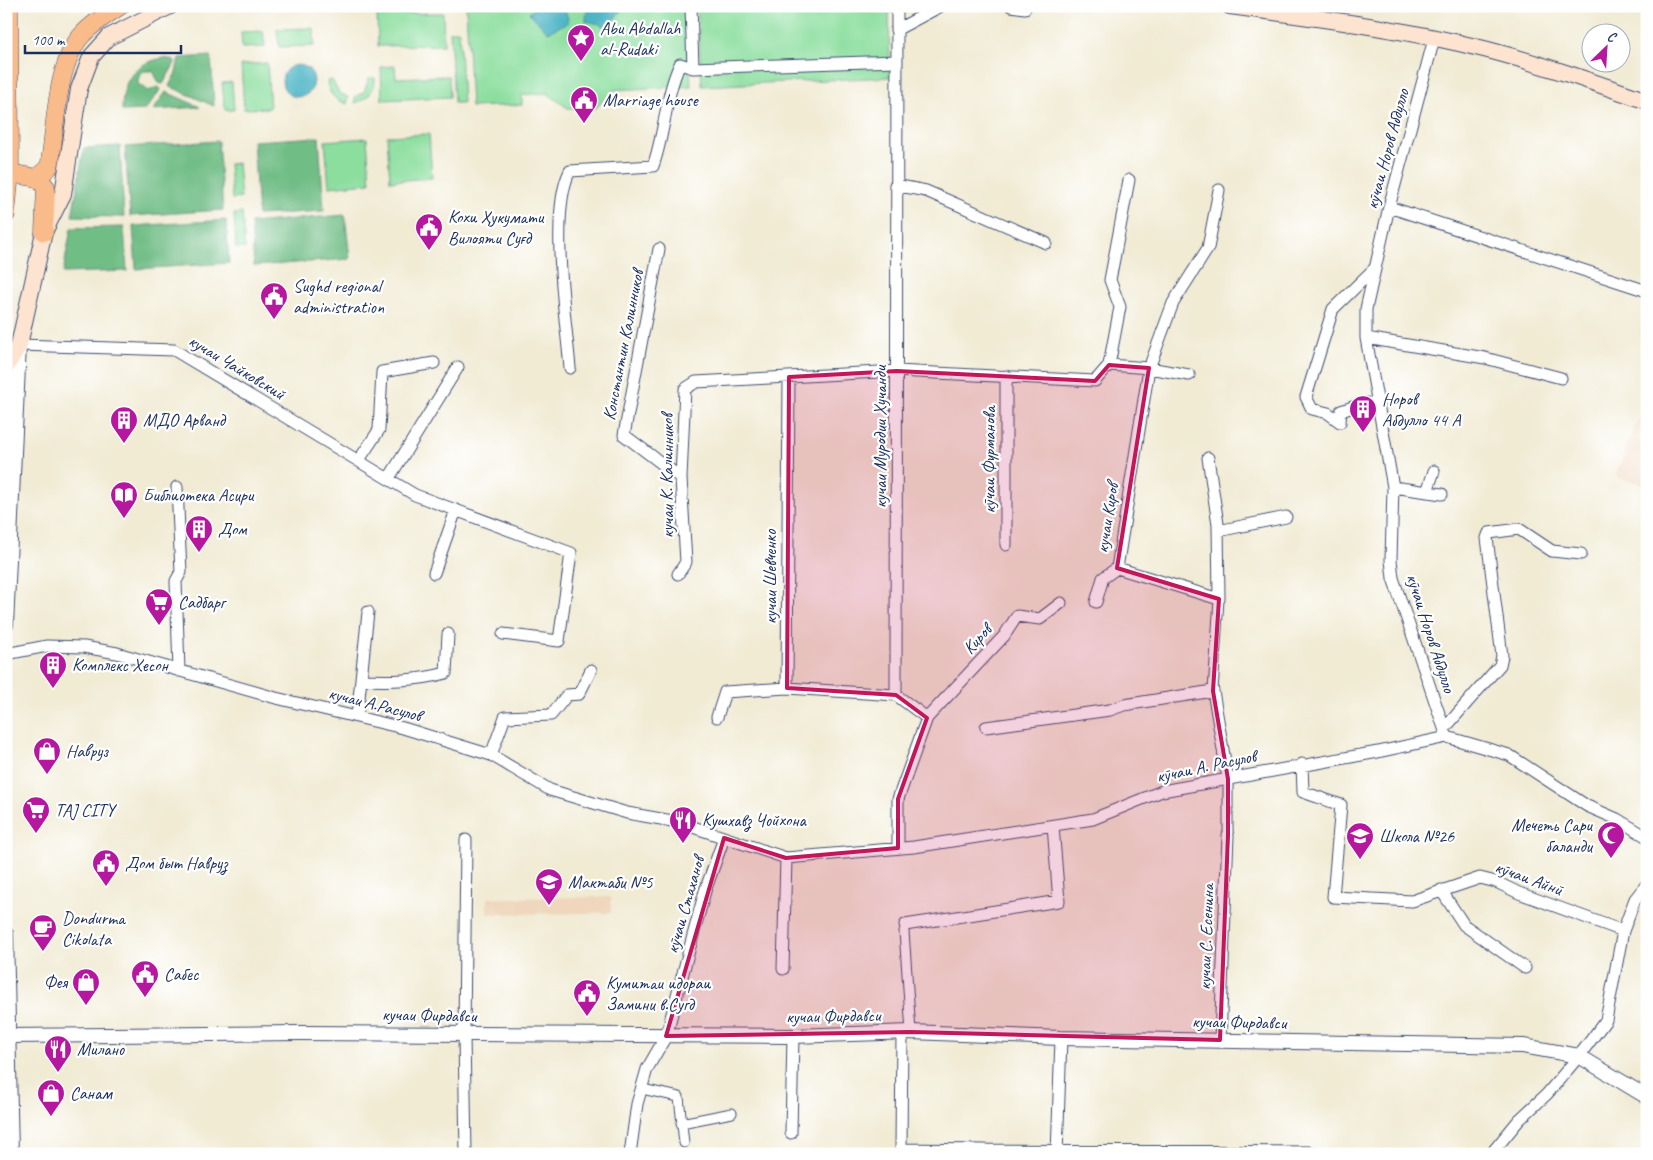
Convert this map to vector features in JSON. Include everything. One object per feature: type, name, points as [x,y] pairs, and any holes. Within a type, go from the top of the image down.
[{"type":"main road","points":[[37,178],[50,162],[63,77],[70,55],[83,34],[120,6]]},
{"type":"main road","points":[[1230,6],[1434,39],[1545,66],[1647,101]]},
{"type":"main road","points":[[1284,6],[1440,32],[1486,42],[1546,59],[1647,93]]},
{"type":"main road","points":[[44,232],[63,194],[79,88],[91,57],[109,37],[164,8]]},
{"type":"main road","points":[[6,214],[10,173],[9,9]]},
{"type":"main road","points":[[6,367],[19,345],[44,232],[47,191],[37,178],[10,173]]},
{"type":"street","points":[[691,6],[693,68]]},
{"type":"street","name":"кучаи Муродии Хучанди","points":[[896,695],[898,371],[897,6]]},
{"type":"street","points":[[896,30],[941,6]]},
{"type":"street","points":[[1012,6],[1025,8]]},
{"type":"street","name":"кӯчаи Норов Абдулло","points":[[1434,39],[1374,269],[1366,309],[1366,338],[1393,487],[1391,560],[1393,578],[1446,732]]},
{"type":"street","points":[[570,368],[561,257],[561,200],[565,180],[570,171],[653,166],[660,145],[672,80],[680,64],[693,68],[897,61]]},
{"type":"street","points":[[789,377],[898,371],[1096,381],[1109,365],[1120,307],[1110,280],[1129,180]]},
{"type":"street","points":[[896,184],[926,192],[1046,243]]},
{"type":"street","name":"кучаи Киров","points":[[1219,190],[1208,248],[1173,302],[1148,368],[1117,568],[1219,599]]},
{"type":"street","points":[[1389,207],[1647,291]]},
{"type":"street","name":"Константин Калинников","points":[[659,249],[624,435],[681,478]]},
{"type":"street","points":[[1374,269],[1333,309],[1306,397],[1312,409],[1328,413],[1340,422],[1341,411],[1362,404],[1377,402]]},
{"type":"street","points":[[1366,338],[1485,358],[1561,378]]},
{"type":"street","points":[[6,625],[19,345]]},
{"type":"street","name":"кучаи Чайковский","points":[[19,345],[174,350],[416,495],[571,554],[559,641],[503,634]]},
{"type":"street","points":[[359,460],[379,430],[382,372],[434,363]]},
{"type":"street","points":[[1109,365],[1148,368],[1188,375]]},
{"type":"street","points":[[388,478],[458,367]]},
{"type":"street","name":"кӯчаи Фурманова","points":[[1006,376],[1006,545]]},
{"type":"street","name":"кучаи К. Калинников","points":[[678,574],[686,562],[681,478],[685,390],[696,382],[789,377]]},
{"type":"street","name":"кучаи Шевченко","points":[[787,688],[789,377]]},
{"type":"street","points":[[1208,458],[1218,531],[1219,599],[1213,691],[1228,779],[1228,835]]},
{"type":"street","points":[[1427,492],[1434,471]]},
{"type":"street","points":[[176,487],[181,572],[176,581],[179,671]]},
{"type":"street","points":[[1393,487],[1442,494]]},
{"type":"street","points":[[434,573],[456,510]]},
{"type":"street","points":[[1218,531],[1286,518]]},
{"type":"street","name":"кӯчаи Норов Абдулло","points":[[1446,732],[1500,665],[1502,656],[1487,538],[1489,533],[1519,529],[1552,551],[1581,554]]},
{"type":"street","points":[[1096,602],[1103,578],[1117,568]]},
{"type":"street","name":"Киров","points":[[927,718],[1004,636],[1017,616],[1040,619],[1061,603]]},
{"type":"street","points":[[357,717],[368,612]]},
{"type":"street","points":[[361,680],[397,681],[424,679],[446,673],[448,634]]},
{"type":"street","name":"кучаи А.Расулов","points":[[6,654],[47,646],[84,647],[117,653],[276,698],[357,717],[491,755],[550,790],[627,813],[678,822],[724,838]]},
{"type":"street","points":[[491,755],[505,717],[551,715],[567,695],[579,694],[591,670]]},
{"type":"street","points":[[717,717],[725,692],[787,688],[896,695],[927,718],[898,799],[898,848]]},
{"type":"street","points":[[986,727],[1110,710],[1124,705],[1213,691]]},
{"type":"street","name":"кӯчаи А. Расулов","points":[[724,838],[786,858],[898,848],[1053,826],[1093,819],[1162,791],[1302,764],[1378,752],[1446,732],[1510,755],[1588,806],[1617,819],[1647,837]]},
{"type":"street","name":"кӯчаи Айнӣ","points":[[1302,764],[1303,792],[1341,806],[1333,897],[1412,901],[1480,878],[1496,882],[1519,893],[1622,931]]},
{"type":"street","points":[[1053,826],[1059,901],[904,928],[906,1033],[901,1151],[1310,1152]]},
{"type":"street","name":"кучаи С. Есенина","points":[[1220,1040],[1228,835]]},
{"type":"street","name":"кӯчаи Стаханов","points":[[630,1154],[642,1088],[648,1069],[666,1036],[705,891],[724,838]]},
{"type":"street","points":[[466,840],[464,1035],[466,1154]]},
{"type":"street","points":[[783,969],[786,858]]},
{"type":"street","points":[[1492,1154],[1519,1120],[1547,1094],[1606,1020],[1622,931],[1635,899],[1647,884]]},
{"type":"street","points":[[1441,890],[1464,925],[1524,968]]},
{"type":"street","points":[[6,934],[11,1154]]},
{"type":"street","name":"кучаи Фирдавси","points":[[8,1036],[301,1032],[666,1036],[793,1036],[906,1033],[1061,1038],[1523,1046],[1579,1056],[1647,1097]]},
{"type":"street","points":[[791,1133],[793,1036]]},
{"type":"street","points":[[1057,1152],[1061,1038]]},
{"type":"street","points":[[642,1088],[678,1097],[684,1143]]},
{"type":"street","points":[[682,1123],[732,1113]]},
{"type":"highlighted area","points":[[1109,365],[1149,368],[1117,568],[1219,599],[1213,691],[1228,779],[1228,835],[1220,1040],[911,1032],[666,1036],[724,838],[786,858],[898,848],[898,799],[927,718],[896,695],[787,688],[789,377],[897,371],[1095,381]]},
{"type":"shaded area","points":[[1647,399],[1647,486],[1615,476]]},
{"type":"shaded area","name":"Мактаби №5","points":[[611,897],[611,913],[487,914],[487,898]]},
{"type":"green space","points":[[466,6],[687,6],[691,86],[614,90],[596,108],[569,109],[547,93],[522,95],[522,105],[471,107]]},
{"type":"green space","points":[[697,6],[889,6],[890,77],[702,86]]},
{"type":"green space","points":[[443,13],[444,45],[378,46],[377,14]]},
{"type":"green space","points":[[314,28],[314,46],[279,47],[277,29]]},
{"type":"green space","points":[[263,31],[265,47],[242,48],[241,32]]},
{"type":"green space","points":[[450,31],[459,31],[463,103],[454,103]]},
{"type":"green space","points":[[211,56],[214,106],[169,86],[176,73],[179,58]]},
{"type":"green space","points":[[164,58],[174,60],[175,63],[163,84],[159,83],[153,71],[143,71],[138,79],[138,84],[149,91],[157,87],[161,89],[145,110],[122,111],[124,91],[131,75],[144,64]]},
{"type":"green space","points":[[267,63],[270,108],[244,109],[241,65]]},
{"type":"green space","points":[[395,66],[396,78],[449,76],[450,97],[382,100],[381,67]]},
{"type":"green space","points":[[369,78],[375,78],[372,91],[367,97],[355,103],[355,97],[364,92]]},
{"type":"green space","points":[[332,80],[339,93],[348,97],[347,104],[336,99],[329,90],[327,81]]},
{"type":"green space","points":[[232,82],[234,110],[225,110],[222,83]]},
{"type":"green space","points":[[166,92],[200,107],[153,110]]},
{"type":"green space","points":[[429,134],[432,178],[390,181],[387,136]]},
{"type":"green space","points":[[319,137],[324,211],[258,215],[253,141]]},
{"type":"green space","points":[[367,138],[370,183],[329,187],[325,141]]},
{"type":"green space","points":[[218,141],[223,210],[130,216],[125,147]]},
{"type":"green space","points":[[120,146],[124,217],[72,216],[84,148]]},
{"type":"green space","points":[[238,163],[241,198],[232,199],[229,164]]},
{"type":"green space","points":[[242,213],[245,248],[236,248],[234,214]]},
{"type":"green space","points":[[345,215],[350,259],[254,266],[251,223]]},
{"type":"green space","points":[[226,220],[229,263],[136,269],[133,226]]},
{"type":"green space","points":[[124,227],[127,271],[63,273],[71,228]]},
{"type":"water","points":[[538,6],[564,6],[569,22],[548,32],[529,13]]},
{"type":"water","points":[[587,6],[624,6],[607,30],[600,24],[586,21]]},
{"type":"water","points":[[298,65],[309,70],[314,81],[309,92],[298,97],[287,92],[282,81],[287,70]]},
{"type":"place","name":"Abu Abdallah al-Rudaki","points":[[581,62]]},
{"type":"place","name":"Marriage house","points":[[584,124]]},
{"type":"place","name":"Кохи Ҳукумати Вилояти Суғд","points":[[429,251]]},
{"type":"place","name":"Sughd regional administration","points":[[274,320]]},
{"type":"place","name":"Норов Абдулло 44 А","points":[[1363,433]]},
{"type":"place","name":"МДО Арванд","points":[[124,444]]},
{"type":"place","name":"Библиотека Асири","points":[[124,519]]},
{"type":"place","name":"Дом","points":[[199,553]]},
{"type":"place","name":"Садбарг","points":[[159,626]]},
{"type":"place","name":"Комплекс Хесон","points":[[53,689]]},
{"type":"place","name":"Навруз","points":[[47,775]]},
{"type":"place","name":"TAJ CITY","points":[[36,834]]},
{"type":"place","name":"Кушхавз Чойхона","points":[[683,844]]},
{"type":"place","name":"Мечеть Сари баланди","points":[[1611,859]]},
{"type":"place","name":"Школа №26","points":[[1360,860]]},
{"type":"place","name":"Дом быт Навруз","points":[[106,887]]},
{"type":"place","name":"Мактаби №5","points":[[549,906]]},
{"type":"place","name":"Dondurma Cikolata","points":[[43,952]]},
{"type":"place","name":"Сабес","points":[[145,998]]},
{"type":"place","name":"Фея","points":[[86,1006]]},
{"type":"place","name":"Кумитаи идораи Замини в.Сугд","points":[[587,1017]]},
{"type":"place","name":"Милано","points":[[58,1073]]},
{"type":"place","name":"Санам","points":[[51,1117]]}]
